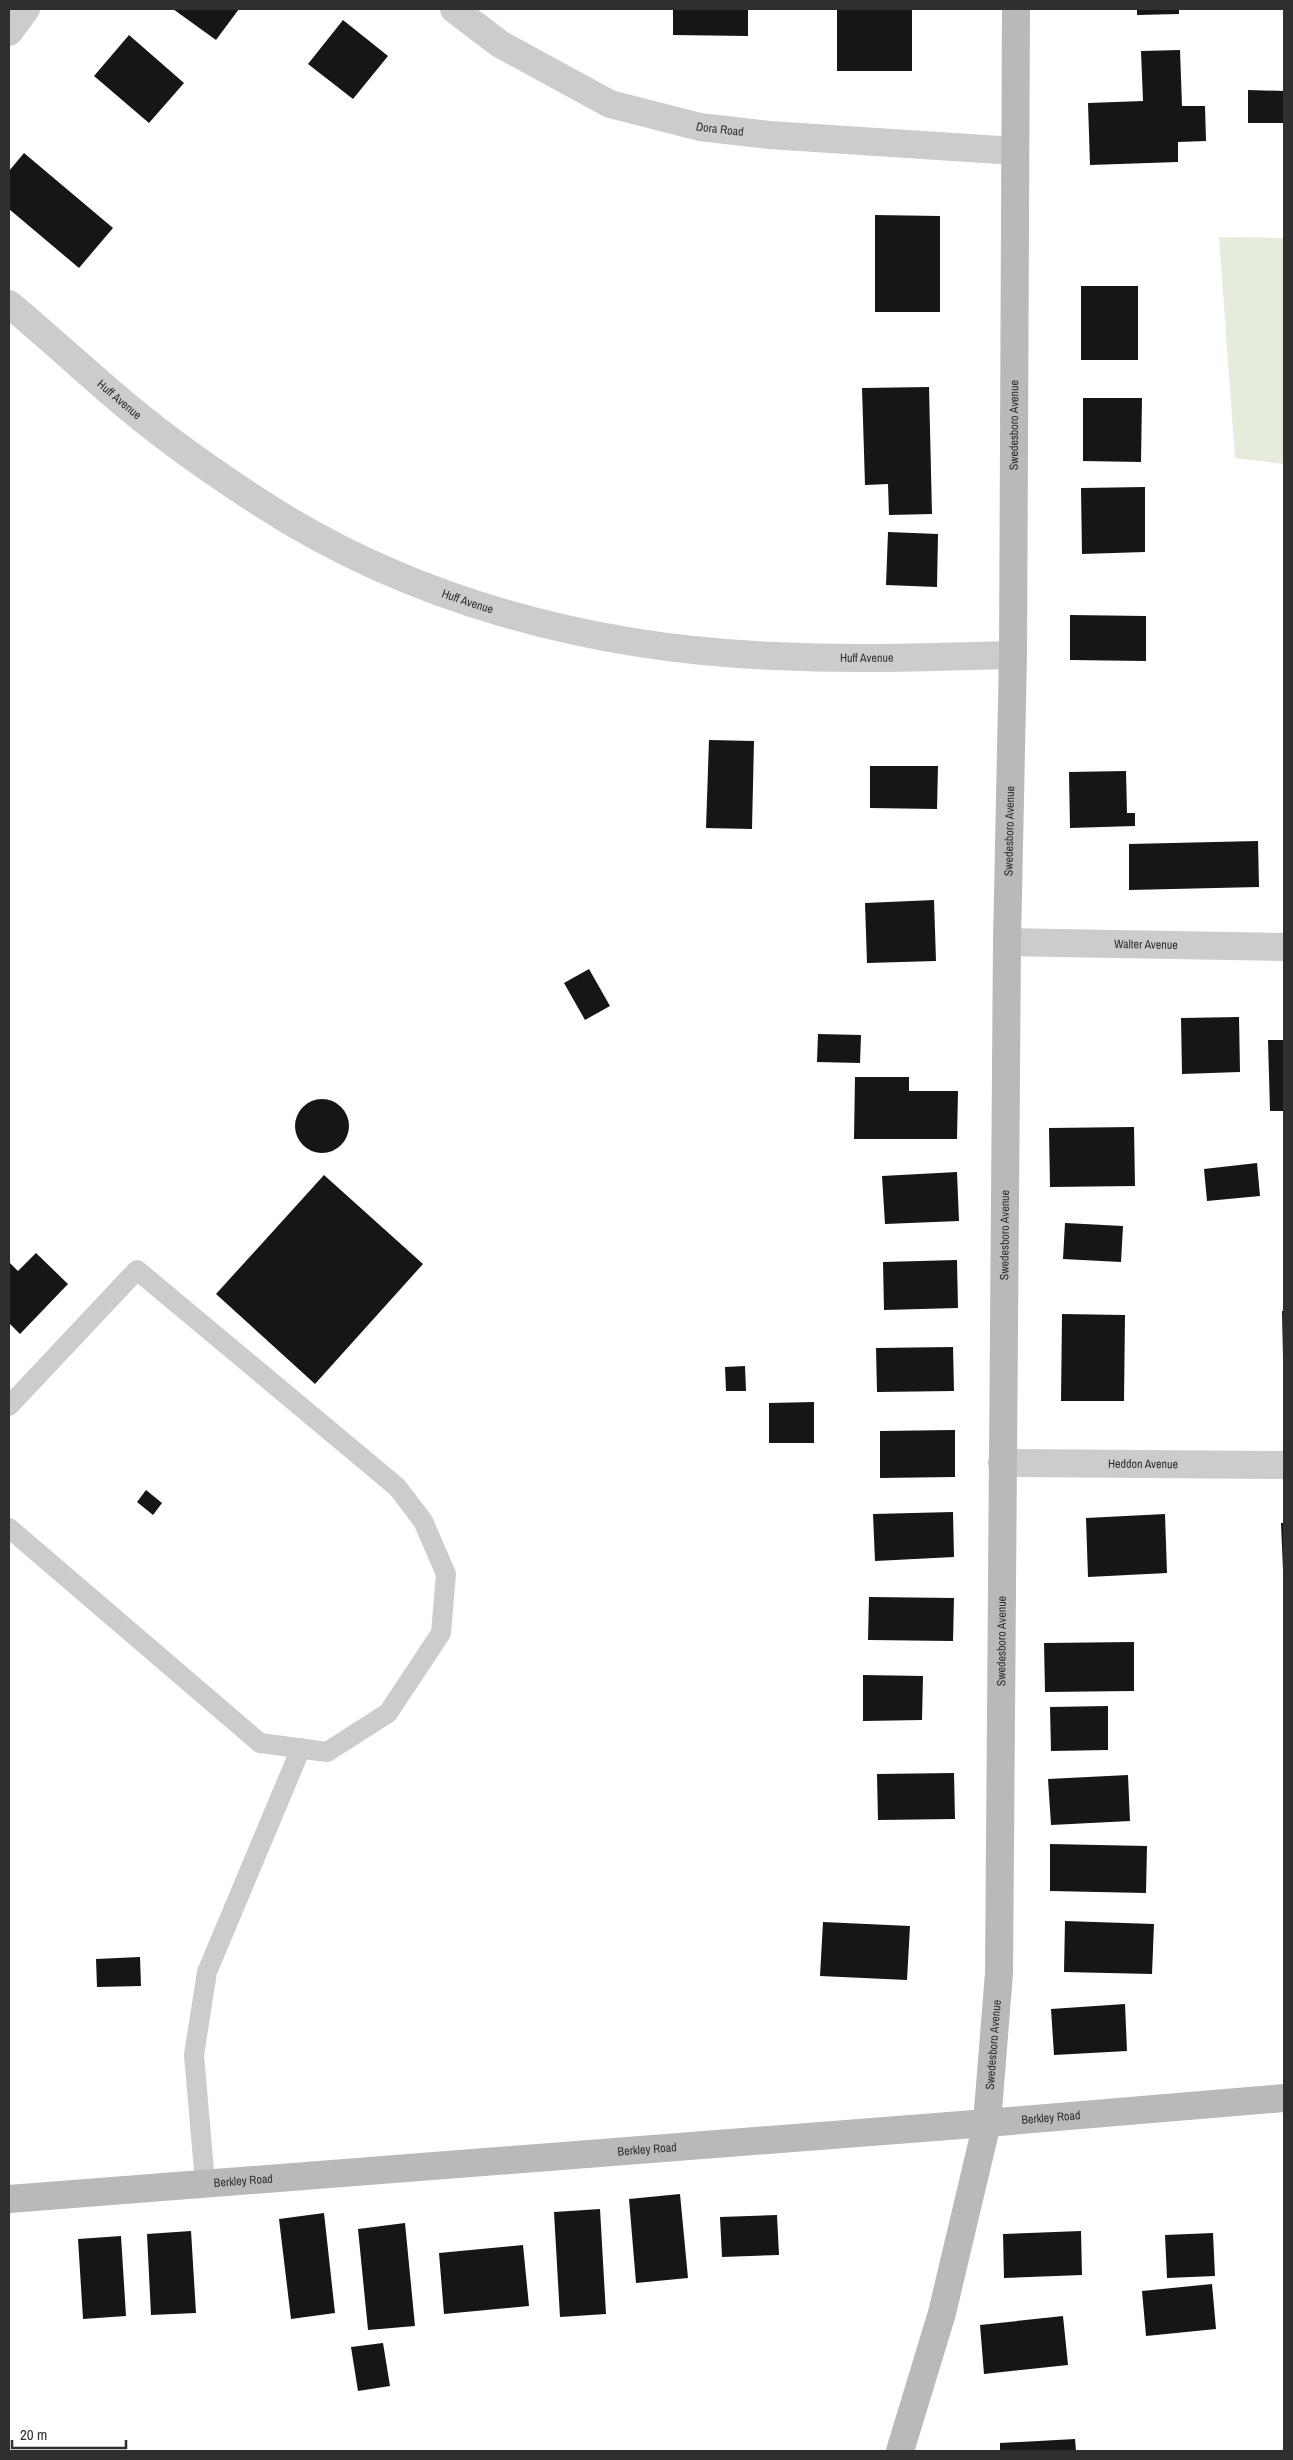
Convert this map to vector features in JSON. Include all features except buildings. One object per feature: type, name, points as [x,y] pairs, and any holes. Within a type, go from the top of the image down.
[{"type":"street","points":[[9,32],[26,9]]},
{"type":"street","name":"Dora Road","points":[[454,9],[500,44],[610,104],[700,127],[769,135],[1015,152]]},
{"type":"street","name":"Swedesboro Avenue","points":[[900,2451],[942,2313],[987,2124],[1000,1973],[1007,942],[1013,655],[1016,9]]},
{"type":"street","name":"Huff Avenue","points":[[9,304],[124,403],[206,466],[258,502],[353,556],[397,575],[486,607],[577,632],[631,643],[692,650],[774,656],[822,657],[1013,655]]},
{"type":"street","name":"Walter Avenue","points":[[1007,942],[1284,947]]},
{"type":"street","name":"Heddon Avenue","points":[[1002,1463],[1284,1465]]},
{"type":"street","name":"Berkley Road","points":[[9,2199],[205,2182],[987,2124],[1284,2098]]},
{"type":"lane","points":[[9,1406],[137,1270],[397,1487],[423,1521],[446,1574],[441,1633],[388,1713],[327,1752],[260,1742],[9,1528]]},
{"type":"lane","points":[[205,2182],[194,2055],[207,1972],[301,1748]]},
{"type":"green space","points":[[1219,237],[1284,238],[1284,464],[1235,458]]}]
